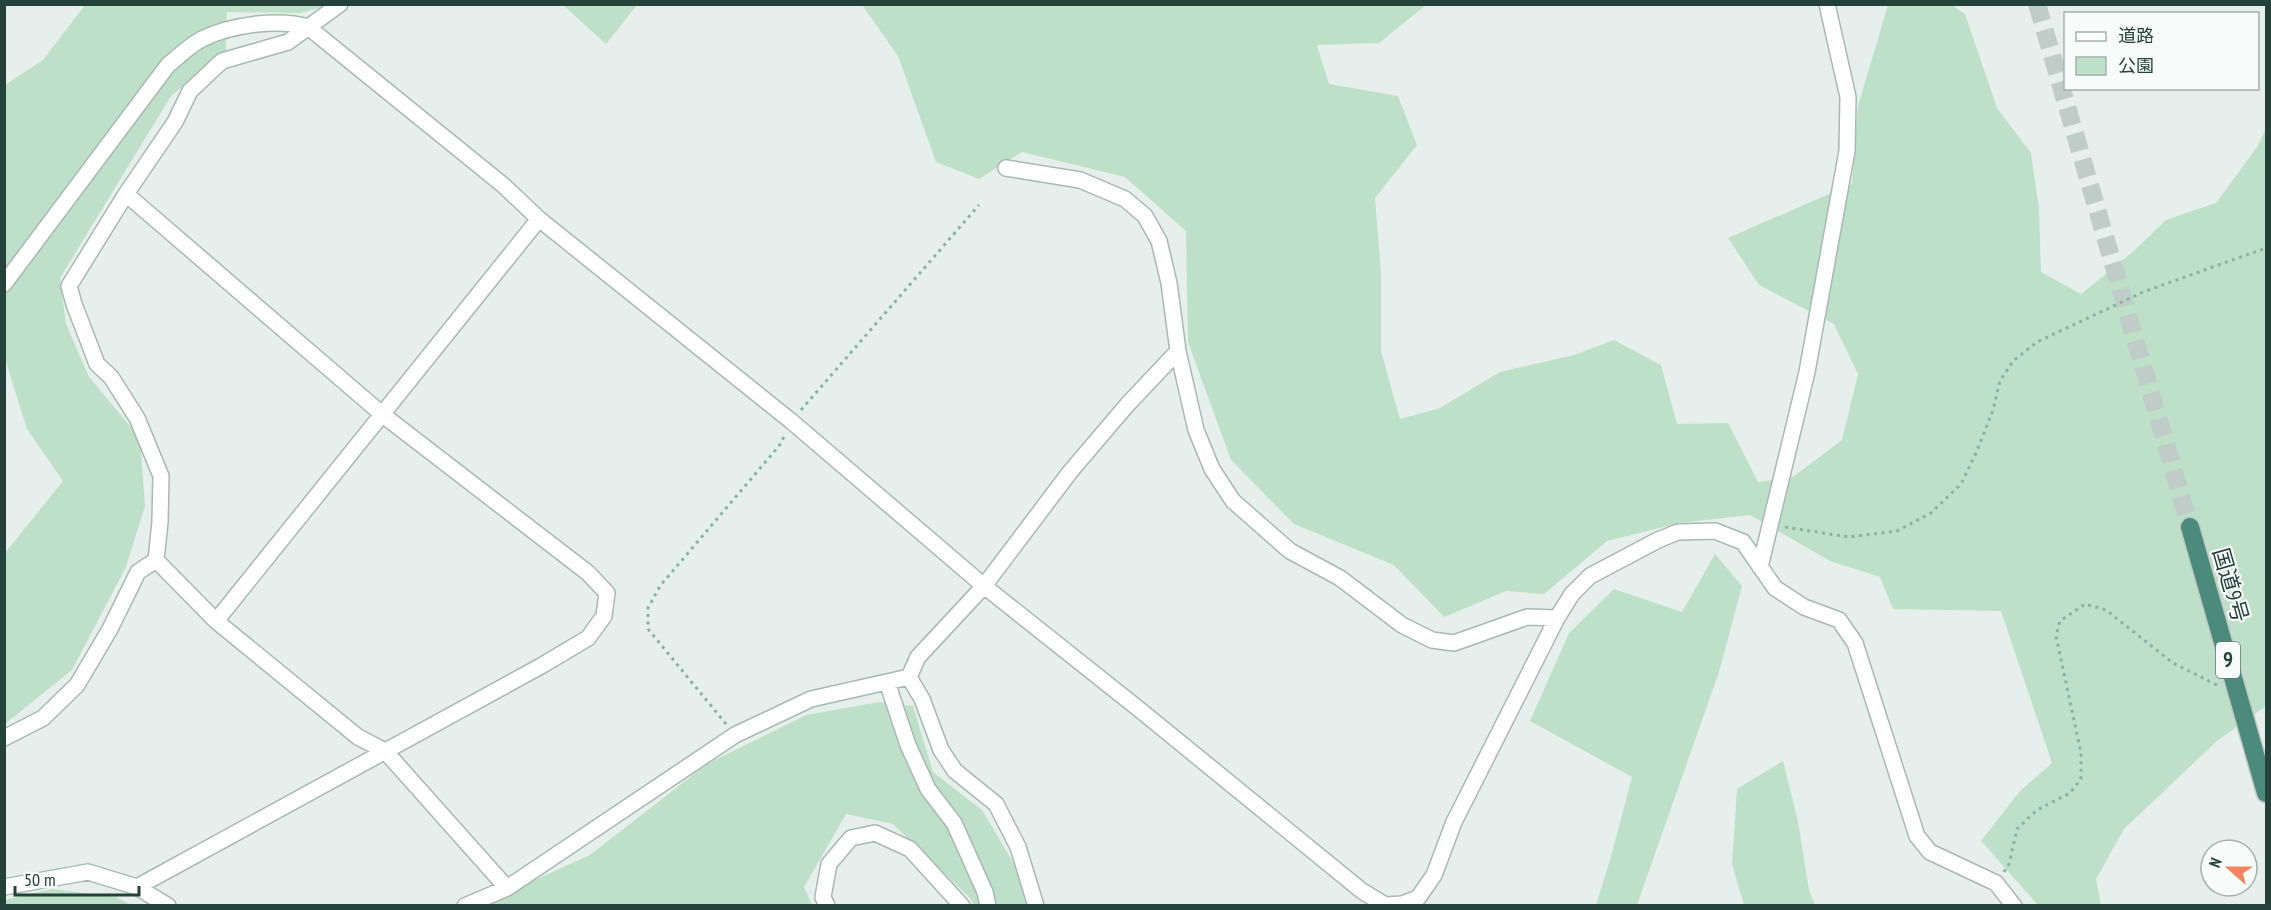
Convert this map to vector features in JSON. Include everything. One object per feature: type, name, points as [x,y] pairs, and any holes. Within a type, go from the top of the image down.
[{"type":"highway","name":"国道9号","points":[[2190,527],[2266,794]]},
{"type":"street","points":[[156,560],[160,522],[160,476],[137,418],[111,377],[97,364],[69,286],[126,194],[175,122],[190,91],[222,61],[288,42],[340,4]]},
{"type":"street","points":[[1760,567],[1807,372],[1846,151],[1848,97],[1827,4]]},
{"type":"street","points":[[4,284],[168,65],[201,39],[251,24],[293,22],[308,27],[503,185],[539,219],[791,421],[984,586],[1362,891],[1384,905],[1402,905],[1418,898],[1434,875],[1454,822],[1557,618],[1572,594],[1590,576],[1658,540],[1678,532],[1715,531],[1743,542],[1775,588],[1804,607],[1839,620],[1855,644],[1917,836],[1930,852],[1996,883],[2014,906]]},
{"type":"street","points":[[1006,168],[1080,180],[1125,199],[1145,216],[1158,241],[1169,283],[1178,351],[1197,430],[1212,469],[1233,501],[1290,551],[1340,578],[1402,626],[1432,640],[1454,644],[1527,617],[1557,618]]},
{"type":"street","points":[[126,194],[383,415],[588,573],[607,593],[604,616],[588,638],[541,666],[138,886]]},
{"type":"street","points":[[216,621],[539,219]]},
{"type":"street","points":[[909,677],[918,657],[984,586],[1070,472],[1127,405],[1178,351]]},
{"type":"street","points":[[156,560],[216,621],[358,737],[385,751],[507,888]]},
{"type":"street","points":[[4,738],[43,718],[77,685],[110,629],[138,572],[156,560]]},
{"type":"street","points":[[465,906],[507,888],[735,735],[811,699],[909,677]]},
{"type":"street","points":[[909,677],[922,699],[940,750],[955,771],[996,804],[1018,847],[1036,906]]},
{"type":"street","points":[[887,681],[908,745],[928,789],[954,823],[985,892],[988,906]]},
{"type":"street","points":[[827,906],[823,897],[829,864],[851,838],[875,833],[910,849],[962,906]]},
{"type":"street","points":[[4,887],[88,872],[138,886],[168,906]]},
{"type":"path","points":[[735,735],[648,629],[648,608],[660,586],[779,446],[791,421],[979,205]]},
{"type":"path","points":[[1772,524],[1848,537],[1896,531],[1931,513],[1961,484],[1984,432],[2001,381],[2013,361],[2037,342],[2143,292],[2266,248]]},
{"type":"path","points":[[1996,883],[2010,864],[2017,829],[2037,810],[2070,793],[2081,779],[2081,753],[2055,636],[2060,621],[2085,604],[2106,610],[2173,663],[2237,694]]},
{"type":"green space","points":[[85,5],[330,5],[300,13],[227,12],[226,50],[171,96],[60,278],[66,324],[89,377],[140,438],[145,506],[126,567],[72,670],[5,724],[5,553],[63,481],[27,429],[5,359],[5,85],[43,60]]},
{"type":"green space","points":[[563,5],[637,5],[606,44]]},
{"type":"green space","points":[[862,5],[1426,5],[1379,43],[1317,45],[1329,84],[1398,96],[1417,145],[1375,198],[1381,273],[1381,351],[1400,419],[1440,408],[1500,372],[1574,355],[1614,340],[1661,365],[1677,424],[1728,423],[1758,482],[1793,477],[1842,440],[1858,374],[1834,324],[1759,285],[1728,238],[1852,184],[1858,106],[1888,5],[1952,5],[1965,14],[1997,108],[2031,153],[2039,209],[2041,272],[2081,294],[2135,250],[2166,220],[2216,203],[2257,147],[2266,129],[2266,706],[2217,741],[2124,829],[2096,879],[2101,905],[2038,905],[1981,841],[2020,791],[2052,763],[2001,611],[1893,609],[1880,577],[1830,561],[1750,515],[1680,523],[1607,541],[1544,594],[1506,591],[1444,617],[1394,565],[1294,524],[1231,460],[1188,342],[1186,231],[1125,177],[1022,152],[979,179],[936,162],[898,56]]},
{"type":"green space","points":[[1715,554],[1742,586],[1719,672],[1637,905],[1596,905],[1632,777],[1530,721],[1569,633],[1614,589],[1682,612]]},
{"type":"green space","points":[[879,702],[913,706],[933,772],[982,810],[1017,869],[1029,905],[974,905],[970,898],[893,824],[846,814],[804,887],[812,905],[477,906],[590,855],[707,764],[806,715]]},
{"type":"green space","points":[[1783,761],[1798,821],[1809,890],[1815,905],[1744,905],[1732,864],[1737,789]]},
{"type":"green space","points":[[52,889],[116,897],[131,905],[5,905],[5,900]]},
{"type":"tunnel","points":[[2037,4],[2190,527]]}]
